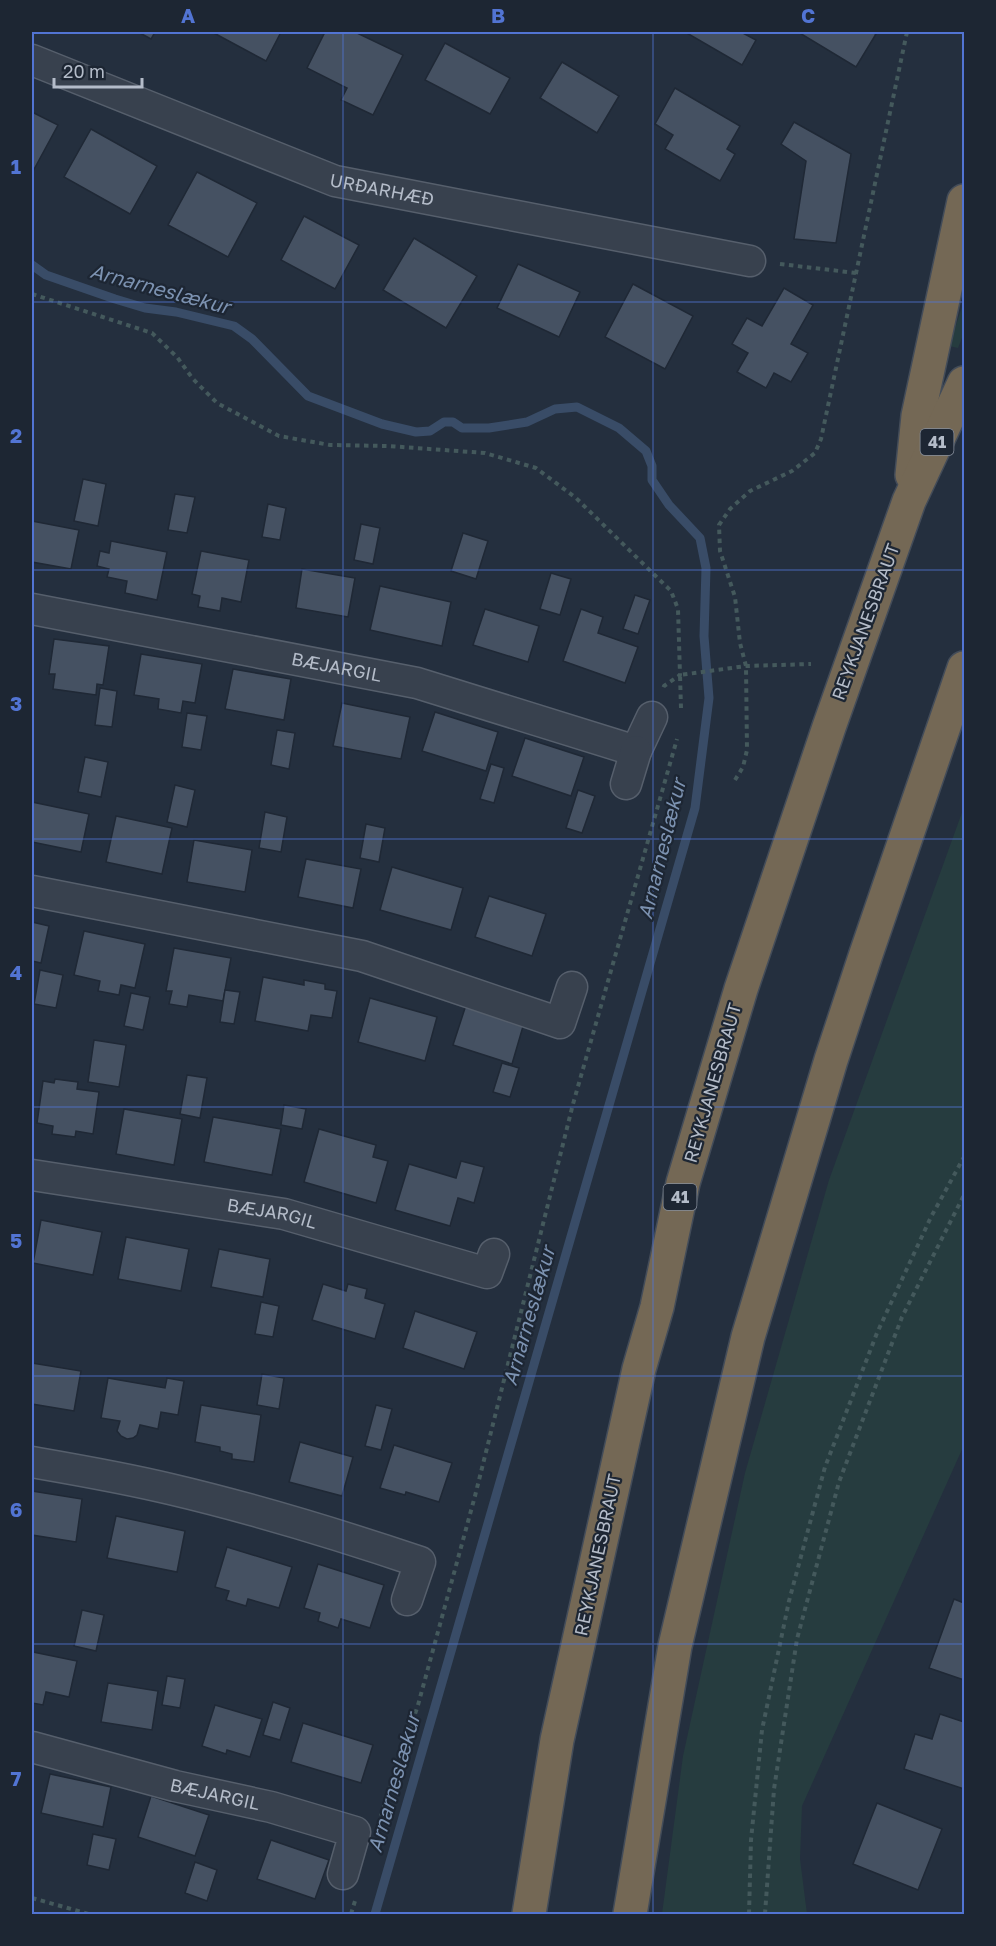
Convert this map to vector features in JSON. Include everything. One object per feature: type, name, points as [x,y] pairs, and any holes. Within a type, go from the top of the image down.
[{"type":"highway","points":[[909,501],[918,416],[964,201]]},
{"type":"highway","name":"REYKJANESBRAUT","points":[[530,1914],[557,1740],[639,1369],[657,1307],[684,1183],[741,989],[825,737],[909,501],[964,383]]},
{"type":"highway","points":[[630,1914],[675,1646],[748,1337],[852,996],[964,668]]},
{"type":"street","name":"URÐARHÆÐ","points":[[32,60],[335,180],[750,261]]},
{"type":"street","name":"BÆJARGIL","points":[[32,609],[417,683],[636,752]]},
{"type":"street","points":[[626,784],[636,752],[652,717]]},
{"type":"street","points":[[32,891],[362,956],[560,1023],[572,987]]},
{"type":"street","name":"BÆJARGIL","points":[[32,1175],[284,1215],[487,1273],[494,1254]]},
{"type":"street","points":[[32,1462],[232,1504],[337,1534],[420,1562],[407,1600]]},
{"type":"street","name":"BÆJARGIL","points":[[32,1747],[175,1786],[271,1807],[355,1832],[350,1884]]},
{"type":"path","points":[[735,780],[743,767],[747,750],[746,666],[740,643],[735,597],[720,550],[719,525],[730,509],[750,491],[792,471],[815,453],[826,423],[907,32]]},
{"type":"path","points":[[750,261],[856,273]]},
{"type":"path","points":[[32,294],[152,333],[177,357],[193,380],[217,403],[279,436],[330,445],[388,446],[485,453],[536,468],[576,498],[671,591],[678,609],[682,713]]},
{"type":"path","points":[[652,717],[664,686],[680,675],[746,666],[811,664]]},
{"type":"path","points":[[379,1822],[418,1705],[475,1496],[573,1104],[678,734]]},
{"type":"path","points":[[749,1914],[751,1840],[762,1730],[789,1601],[825,1467],[877,1333],[931,1218],[964,1157]]},
{"type":"path","points":[[765,1914],[774,1789],[797,1639],[839,1482],[902,1317],[964,1195]]},
{"type":"path","points":[[350,1884],[351,1914]]},
{"type":"path","points":[[32,1898],[89,1914]]},
{"type":"green space","points":[[964,301],[964,333],[958,348],[949,346]]},
{"type":"green space","points":[[964,807],[964,1445],[802,1806],[800,1859],[807,1914],[662,1914],[683,1756],[745,1473],[829,1180]]},
{"type":"building","points":[[138,32],[155,32],[151,39]]},
{"type":"building","points":[[212,32],[281,32],[266,61]]},
{"type":"building","points":[[325,32],[355,32],[403,55],[373,115],[341,100],[347,88],[307,68]]},
{"type":"building","points":[[685,32],[741,32],[756,40],[742,65]]},
{"type":"building","points":[[798,32],[871,32],[876,34],[856,67]]},
{"type":"building","points":[[445,43],[510,78],[490,114],[425,80]]},
{"type":"building","points":[[562,62],[619,96],[597,133],[540,98]]},
{"type":"building","points":[[675,88],[740,126],[727,149],[735,154],[720,181],[665,149],[673,135],[655,124]]},
{"type":"building","points":[[32,112],[58,125],[32,173]]},
{"type":"building","points":[[794,122],[851,154],[836,243],[794,239],[806,161],[781,144]]},
{"type":"building","points":[[91,129],[157,166],[130,214],[64,177]]},
{"type":"building","points":[[197,172],[257,203],[228,257],[168,225]]},
{"type":"building","points":[[304,216],[359,245],[335,289],[281,260]]},
{"type":"building","points":[[414,238],[477,276],[446,328],[383,290]]},
{"type":"building","points":[[518,264],[580,292],[559,337],[497,308]]},
{"type":"building","points":[[633,284],[693,316],[665,369],[605,337]]},
{"type":"building","points":[[784,288],[813,305],[791,344],[808,353],[791,382],[774,373],[766,388],[737,372],[748,353],[732,344],[747,318],[762,326]]},
{"type":"building","points":[[83,479],[106,484],[98,526],[74,521]]},
{"type":"building","points":[[175,494],[195,497],[187,533],[168,530]]},
{"type":"building","points":[[268,504],[286,508],[280,540],[262,537]]},
{"type":"building","points":[[32,521],[79,530],[71,569],[32,562]]},
{"type":"building","points":[[361,524],[380,528],[373,564],[354,560]]},
{"type":"building","points":[[463,533],[488,541],[476,579],[451,571]]},
{"type":"building","points":[[111,541],[167,552],[157,600],[125,593],[127,581],[107,577],[109,569],[97,566],[100,551],[109,553]]},
{"type":"building","points":[[201,551],[249,560],[241,602],[222,598],[220,611],[198,607],[200,596],[192,594]]},
{"type":"building","points":[[302,569],[355,578],[348,617],[296,608]]},
{"type":"building","points":[[551,573],[571,579],[560,615],[540,609]]},
{"type":"building","points":[[380,586],[451,602],[442,646],[370,630]]},
{"type":"building","points":[[635,595],[650,600],[638,634],[623,629]]},
{"type":"building","points":[[485,609],[539,626],[528,662],[473,645]]},
{"type":"building","points":[[581,609],[603,617],[598,633],[638,647],[625,683],[563,661]]},
{"type":"building","points":[[54,639],[109,646],[103,685],[97,684],[96,695],[53,689],[55,674],[49,674]]},
{"type":"building","points":[[141,654],[202,664],[195,703],[183,701],[181,713],[158,709],[159,699],[134,695]]},
{"type":"building","points":[[233,669],[291,679],[284,720],[225,709]]},
{"type":"building","points":[[100,688],[117,691],[112,727],[95,725]]},
{"type":"building","points":[[342,703],[410,717],[401,759],[333,746]]},
{"type":"building","points":[[435,712],[498,732],[486,771],[422,751]]},
{"type":"building","points":[[187,713],[207,716],[201,750],[182,747]]},
{"type":"building","points":[[277,730],[295,733],[289,769],[271,765]]},
{"type":"building","points":[[525,738],[584,757],[571,796],[512,776]]},
{"type":"building","points":[[85,757],[108,762],[101,797],[78,792]]},
{"type":"building","points":[[491,764],[504,768],[494,803],[480,799]]},
{"type":"building","points":[[175,785],[195,790],[187,827],[167,822]]},
{"type":"building","points":[[578,790],[595,796],[582,833],[566,828]]},
{"type":"building","points":[[32,802],[89,814],[81,852],[32,842]]},
{"type":"building","points":[[265,812],[287,817],[281,852],[259,848]]},
{"type":"building","points":[[116,816],[172,828],[162,874],[106,862]]},
{"type":"building","points":[[366,824],[385,828],[379,862],[360,858]]},
{"type":"building","points":[[194,840],[252,850],[245,892],[187,882]]},
{"type":"building","points":[[306,859],[361,869],[353,908],[298,897]]},
{"type":"building","points":[[392,867],[463,888],[451,930],[380,910]]},
{"type":"building","points":[[489,896],[546,914],[532,956],[475,937]]},
{"type":"building","points":[[32,922],[49,926],[41,963],[32,961]]},
{"type":"building","points":[[84,931],[145,944],[135,988],[121,985],[119,995],[98,991],[100,981],[74,975]]},
{"type":"building","points":[[174,948],[231,958],[223,1001],[189,995],[187,1007],[169,1004],[172,991],[166,991]]},
{"type":"building","points":[[40,970],[63,975],[56,1008],[34,1004]]},
{"type":"building","points":[[263,977],[304,985],[304,980],[325,984],[325,989],[337,991],[332,1018],[311,1015],[308,1031],[255,1021]]},
{"type":"building","points":[[225,990],[240,992],[234,1024],[220,1022]]},
{"type":"building","points":[[131,993],[150,997],[143,1030],[124,1026]]},
{"type":"building","points":[[370,998],[437,1017],[425,1061],[358,1042]]},
{"type":"building","points":[[466,1005],[524,1023],[512,1064],[453,1045]]},
{"type":"building","points":[[94,1040],[126,1045],[119,1087],[88,1082]]},
{"type":"building","points":[[502,1063],[519,1068],[510,1097],[493,1092]]},
{"type":"building","points":[[187,1075],[207,1078],[200,1118],[180,1114]]},
{"type":"building","points":[[55,1079],[78,1082],[77,1089],[99,1092],[93,1134],[76,1131],[75,1137],[52,1134],[53,1126],[37,1123],[43,1081],[54,1083]]},
{"type":"building","points":[[284,1105],[306,1109],[302,1129],[281,1125]]},
{"type":"building","points":[[124,1109],[182,1119],[174,1165],[116,1154]]},
{"type":"building","points":[[213,1117],[281,1129],[272,1175],[204,1162]]},
{"type":"building","points":[[319,1129],[376,1145],[373,1157],[388,1161],[376,1203],[304,1182]]},
{"type":"building","points":[[461,1161],[484,1167],[474,1203],[458,1198],[450,1226],[395,1210],[409,1164],[456,1178]]},
{"type":"building","points":[[41,1220],[102,1232],[93,1275],[33,1263]]},
{"type":"building","points":[[126,1237],[189,1249],[181,1291],[118,1279]]},
{"type":"building","points":[[219,1249],[270,1259],[263,1297],[211,1287]]},
{"type":"building","points":[[323,1284],[346,1291],[348,1284],[367,1289],[365,1298],[385,1304],[375,1339],[312,1320]]},
{"type":"building","points":[[261,1302],[279,1306],[273,1337],[255,1334]]},
{"type":"building","points":[[415,1311],[477,1332],[464,1369],[403,1348]]},
{"type":"building","points":[[32,1363],[81,1371],[74,1411],[32,1404]]},
{"type":"building","points":[[262,1374],[284,1378],[279,1409],[257,1405]]},
{"type":"building","points":[[108,1378],[165,1388],[167,1378],[184,1381],[178,1415],[161,1412],[158,1429],[140,1425],[137,1435],[133,1438],[127,1439],[121,1436],[117,1431],[120,1421],[101,1418]]},
{"type":"building","points":[[201,1405],[261,1415],[254,1462],[232,1459],[232,1454],[220,1451],[220,1447],[195,1442]]},
{"type":"building","points":[[376,1405],[392,1409],[381,1450],[365,1446]]},
{"type":"building","points":[[300,1442],[353,1457],[342,1496],[289,1482]]},
{"type":"building","points":[[394,1445],[452,1463],[439,1502],[406,1492],[405,1495],[380,1488]]},
{"type":"building","points":[[32,1491],[82,1499],[76,1542],[32,1535]]},
{"type":"building","points":[[116,1516],[185,1531],[177,1572],[107,1558]]},
{"type":"building","points":[[227,1547],[292,1567],[279,1608],[248,1599],[246,1606],[226,1600],[229,1591],[215,1587]]},
{"type":"building","points":[[318,1564],[384,1585],[370,1628],[341,1619],[338,1628],[318,1621],[320,1613],[304,1608]]},
{"type":"building","points":[[954,1599],[964,1603],[964,1680],[929,1668]]},
{"type":"building","points":[[82,1610],[104,1615],[96,1651],[74,1646]]},
{"type":"building","points":[[33,1652],[77,1661],[69,1697],[46,1692],[43,1705],[32,1703]]},
{"type":"building","points":[[167,1676],[185,1679],[180,1708],[162,1705]]},
{"type":"building","points":[[108,1683],[158,1691],[152,1730],[101,1722]]},
{"type":"building","points":[[273,1702],[290,1708],[280,1740],[263,1735]]},
{"type":"building","points":[[215,1705],[262,1719],[250,1757],[227,1750],[226,1754],[202,1746]]},
{"type":"building","points":[[940,1714],[964,1722],[964,1789],[904,1769],[915,1734],[932,1739]]},
{"type":"building","points":[[303,1723],[373,1745],[361,1783],[291,1762]]},
{"type":"building","points":[[50,1774],[111,1787],[103,1827],[41,1813]]},
{"type":"building","points":[[151,1796],[209,1815],[195,1856],[138,1837]]},
{"type":"building","points":[[877,1803],[942,1829],[918,1890],[853,1864]]},
{"type":"building","points":[[93,1834],[116,1839],[109,1870],[87,1865]]},
{"type":"building","points":[[271,1840],[329,1860],[315,1899],[257,1879]]},
{"type":"building","points":[[195,1862],[217,1870],[207,1901],[185,1893]]},
{"type":"waterway","name":"Arnarneslækur","points":[[32,265],[46,275],[115,299],[145,308],[176,312],[234,326],[252,339],[308,396],[382,424],[416,432],[430,431],[444,422],[453,422],[462,428],[489,428],[527,422],[555,409],[577,407],[619,428],[646,451],[652,466],[652,480],[669,505],[700,538],[706,568],[704,636],[709,698],[695,808],[375,1914]]}]
